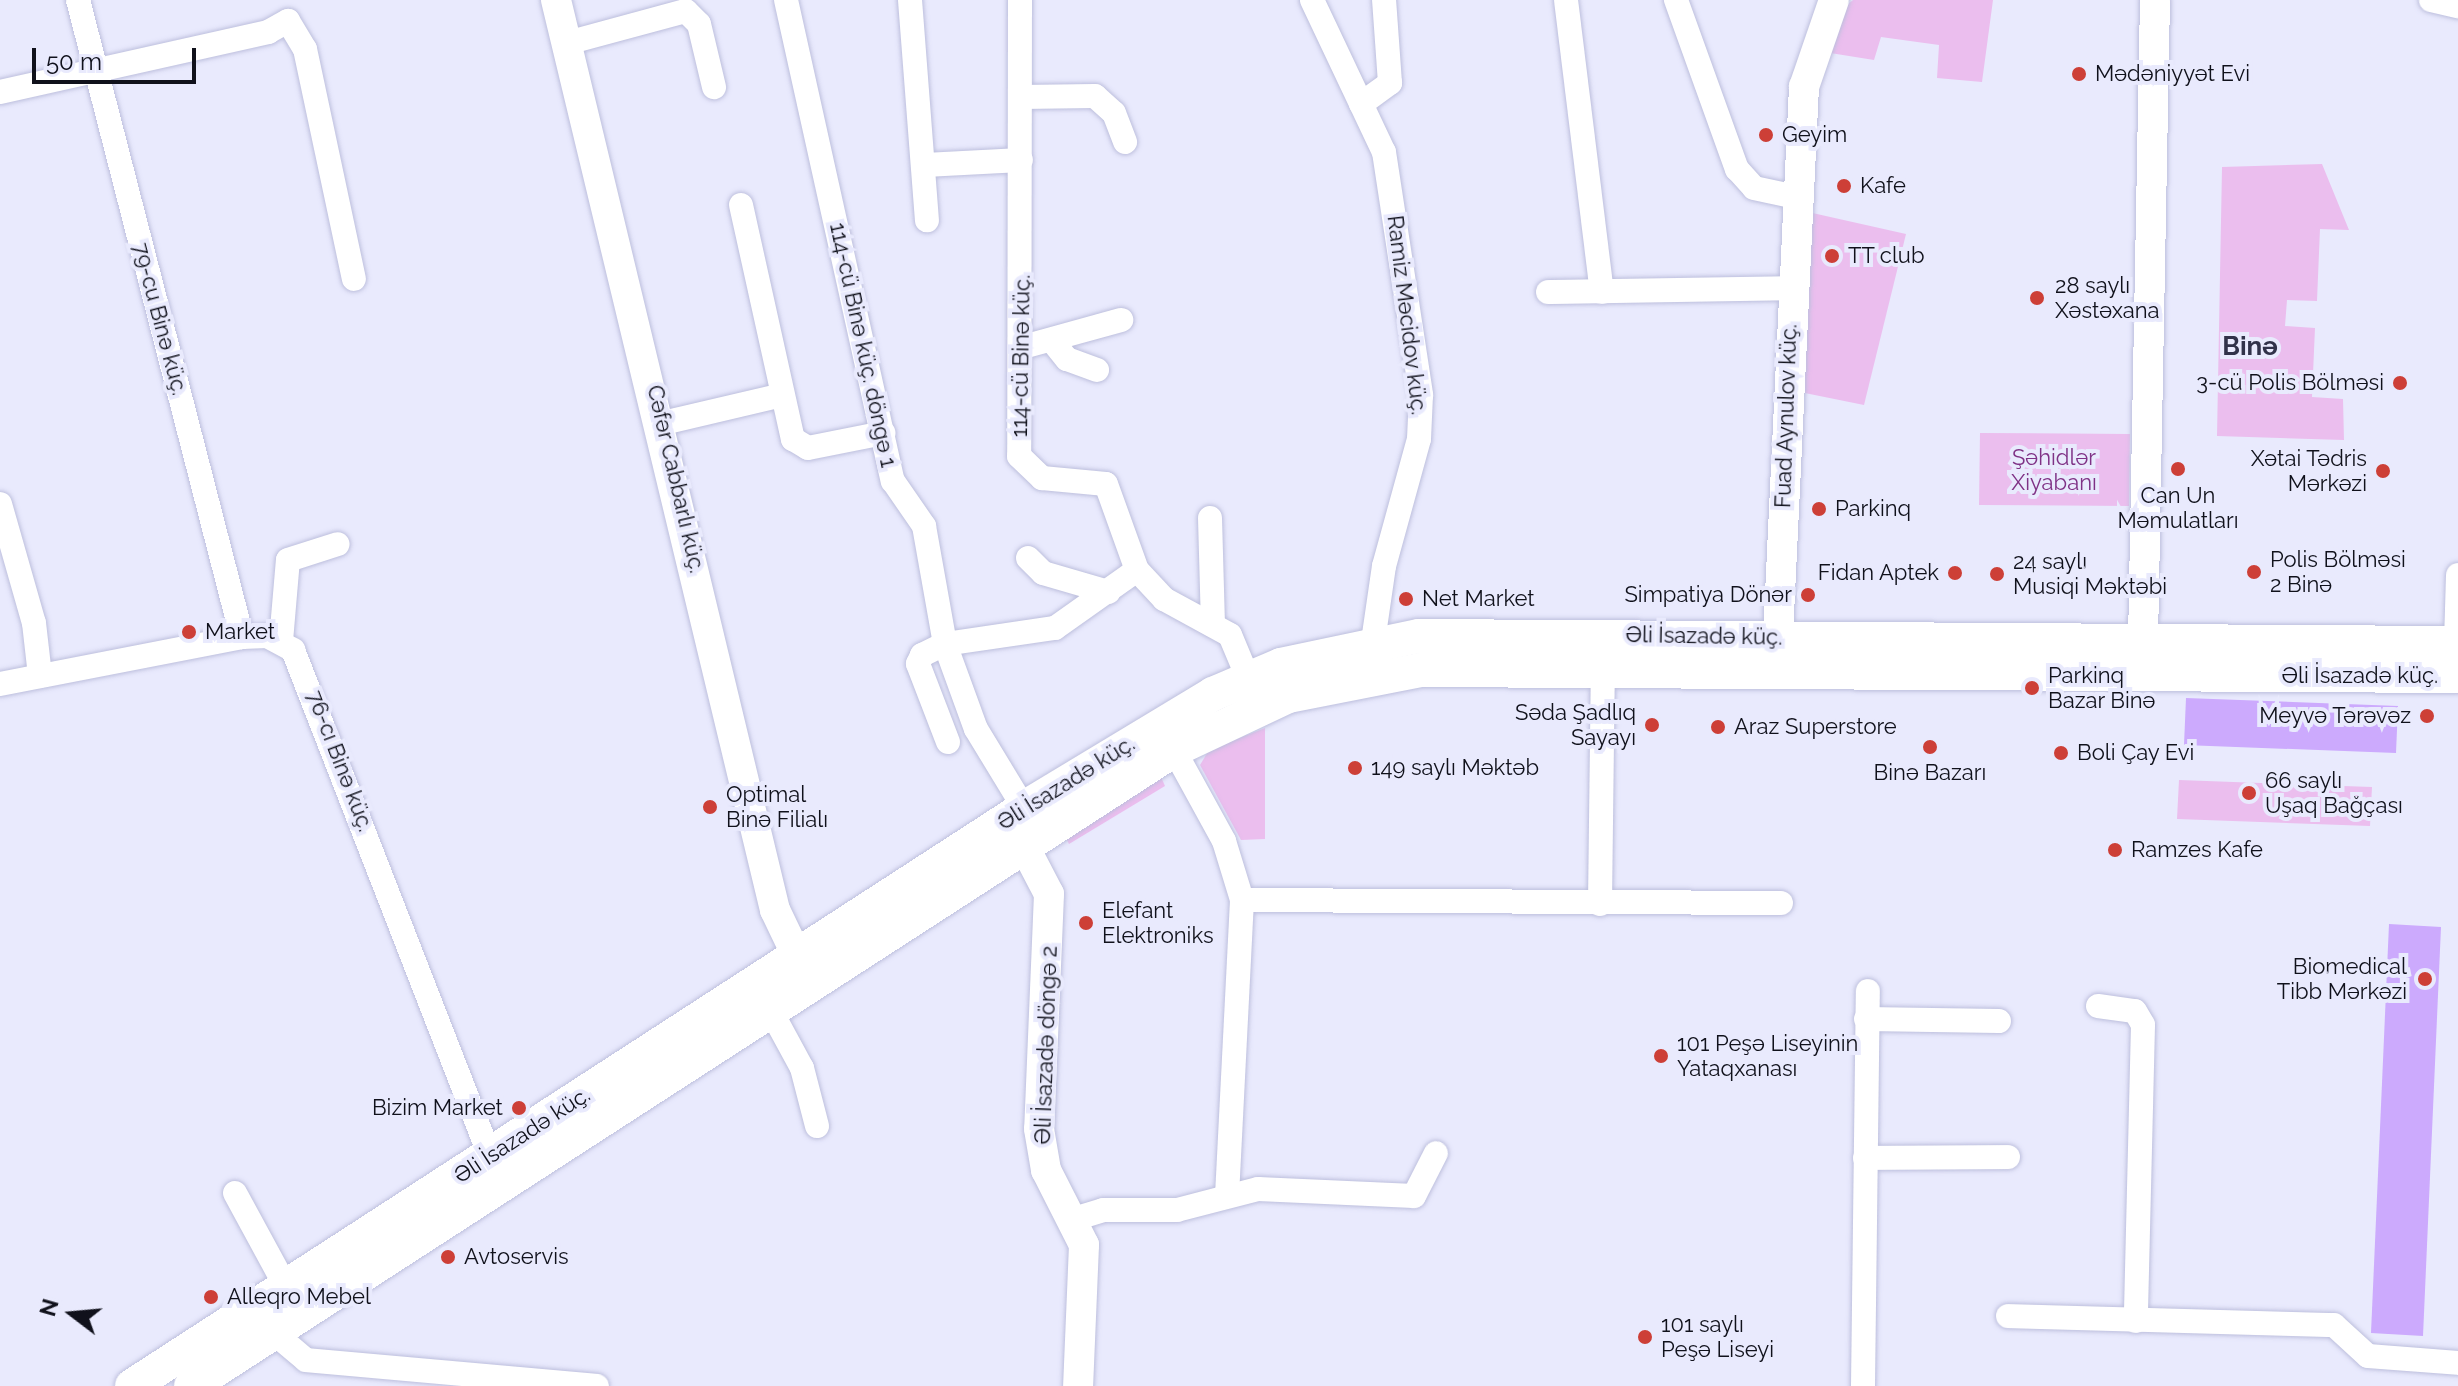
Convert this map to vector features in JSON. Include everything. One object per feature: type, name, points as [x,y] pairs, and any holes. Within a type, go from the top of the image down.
[{"type":"main road","name":"Əli İsazadə küç.","points":[[132,1386],[178,1379],[274,1333],[771,1011],[806,970],[1024,808],[1248,678],[1373,641],[1778,636],[2156,642],[2457,654]]},
{"type":"main road","points":[[1777,673],[1778,636]]},
{"type":"main road","points":[[2154,676],[2156,642]]},
{"type":"main road","name":"Əli İsazadə küç.","points":[[178,1379],[286,1287],[490,1156],[1024,846],[1174,750],[1258,706],[1375,675],[1603,668],[1777,673],[2154,676],[2457,654]]},
{"type":"street","name":"79-cu Binə küç.","points":[[78,0],[242,637]]},
{"type":"street","name":"Cəfər Cabbarlı küç.","points":[[556,0],[663,423],[775,910],[806,970]]},
{"type":"street","name":"114-cü Binə küç. döngə 1","points":[[786,0],[893,481],[924,526],[945,644],[976,729],[1024,808]]},
{"type":"street","points":[[910,0],[927,220]]},
{"type":"street","name":"114-cü Binə küç.","points":[[1020,0],[1023,466],[1042,478],[1106,484],[1137,570],[1164,599],[1230,635],[1248,678]]},
{"type":"street","name":"Ramiz Məcidov küç.","points":[[1312,0],[1361,104],[1389,174],[1422,416],[1373,641]]},
{"type":"street","points":[[1361,104],[1390,83],[1384,0]]},
{"type":"street","points":[[1566,0],[1602,292]]},
{"type":"street","points":[[1676,0],[1737,169],[1754,188],[1796,197]]},
{"type":"street","name":"Fuad Aynulov küç.","points":[[1778,636],[1791,288],[1804,87],[1834,0]]},
{"type":"street","points":[[2155,0],[2156,642]]},
{"type":"street","points":[[2431,0],[2458,6]]},
{"type":"street","points":[[0,92],[268,32],[290,10],[305,49],[354,279]]},
{"type":"street","points":[[567,43],[686,11],[699,24],[714,87]]},
{"type":"street","points":[[1021,97],[1095,96],[1114,113],[1125,142]]},
{"type":"street","points":[[925,165],[1021,160]]},
{"type":"street","points":[[741,205],[782,395],[799,447],[884,433]]},
{"type":"street","points":[[1548,292],[1791,288]]},
{"type":"street","points":[[1023,347],[1053,342],[1121,320]]},
{"type":"street","points":[[1053,342],[1067,359],[1097,370]]},
{"type":"street","points":[[663,423],[782,395]]},
{"type":"street","points":[[0,504],[34,623],[40,676]]},
{"type":"street","points":[[1210,518],[1213,625]]},
{"type":"street","points":[[0,684],[242,637],[281,641],[288,560],[338,544]]},
{"type":"street","points":[[1028,558],[1043,573],[1108,592]]},
{"type":"street","points":[[948,742],[918,664],[945,644],[1041,633],[1108,592],[1137,570]]},
{"type":"street","points":[[2457,654],[2458,575]]},
{"type":"street","name":"76-cı Binə küç.","points":[[281,641],[306,674],[490,1156]]},
{"type":"street","points":[[1600,904],[1603,668]]},
{"type":"street","points":[[1174,750],[1224,841],[1242,900],[1227,1192]]},
{"type":"street","name":"Əli İsazadə döngə 2","points":[[1024,846],[1049,894],[1041,1151],[1074,1219],[1086,1261],[1078,1386]]},
{"type":"street","points":[[1242,900],[1781,903]]},
{"type":"street","points":[[1863,1386],[1868,991]]},
{"type":"street","points":[[2098,1006],[2135,1011],[2143,1025],[2136,1321]]},
{"type":"street","points":[[771,1011],[802,1068],[817,1126]]},
{"type":"street","points":[[1866,1019],[1999,1021]]},
{"type":"street","points":[[1074,1219],[1103,1210],[1177,1210],[1227,1192],[1414,1196],[1436,1153]]},
{"type":"street","points":[[1865,1158],[2008,1157]]},
{"type":"street","points":[[235,1193],[286,1287]]},
{"type":"street","points":[[2008,1316],[2334,1325],[2368,1356],[2458,1363]]},
{"type":"street","points":[[274,1333],[306,1360],[597,1386]]},
{"type":"green space","points":[[1853,0],[1993,0],[1982,82],[1937,78],[1939,45],[1881,37],[1874,60],[1824,52],[1840,11]]},
{"type":"green space","points":[[2322,164],[2349,230],[2320,229],[2317,301],[2287,300],[2285,326],[2315,328],[2312,397],[2343,399],[2344,440],[2217,436],[2222,167]]},
{"type":"green space","points":[[1808,212],[1906,234],[1864,405],[1795,391]]},
{"type":"green space","name":"Şəhidlər Xiyabanı","points":[[1980,433],[2130,434],[2129,506],[1979,505]]},
{"type":"green space","points":[[1265,728],[1265,839],[1241,840],[1200,765],[1209,750]]},
{"type":"green space","points":[[1161,777],[1165,786],[1069,844],[1066,838]]},
{"type":"green space","points":[[2179,780],[2372,787],[2370,826],[2177,819]]},
{"type":"building","points":[[2186,698],[2398,706],[2396,753],[2184,745]]},
{"type":"building","points":[[2389,924],[2441,927],[2423,1336],[2371,1333]]},
{"type":"place","name":"Mədəniyyət Evi","points":[[2079,74]]},
{"type":"place","name":"Geyim","points":[[1766,135]]},
{"type":"place","name":"Kafe","points":[[1844,186]]},
{"type":"place","name":"TT club","points":[[1832,256]]},
{"type":"place","name":"28 saylı Xəstəxana","points":[[2037,298]]},
{"type":"place","name":"3-cü Polis Bölməsi","points":[[2400,383]]},
{"type":"place","name":"Can Un Məmulatları","points":[[2178,469]]},
{"type":"place","name":"Xətai Tədris Mərkəzi","points":[[2383,471]]},
{"type":"place","name":"Parkinq","points":[[1819,509]]},
{"type":"place","name":"Polis Bölməsi 2 Binə","points":[[2254,572]]},
{"type":"place","name":"Fidan Aptek","points":[[1955,573]]},
{"type":"place","name":"24 saylı Musiqi Məktəbi","points":[[1997,574]]},
{"type":"place","name":"Simpatiya Dönər","points":[[1808,595]]},
{"type":"place","name":"Net Market","points":[[1406,599]]},
{"type":"place","name":"Market","points":[[189,632]]},
{"type":"place","name":"Parkinq Bazar Binə","points":[[2032,688]]},
{"type":"place","name":"Meyvə Tərəvəz","points":[[2427,716]]},
{"type":"place","name":"Səda Şadlıq Sayayı","points":[[1652,725]]},
{"type":"place","name":"Araz Superstore","points":[[1718,727]]},
{"type":"place","name":"Binə Bazarı","points":[[1930,747]]},
{"type":"place","name":"Boli Çay Evi","points":[[2061,753]]},
{"type":"place","name":"149 saylı Məktəb","points":[[1355,768]]},
{"type":"place","name":"66 saylı Uşaq Bağçası","points":[[2249,793]]},
{"type":"place","name":"Optimal Binə Filialı","points":[[710,807]]},
{"type":"place","name":"Ramzes Kafe","points":[[2115,850]]},
{"type":"place","name":"Elefant Elektroniks","points":[[1086,923]]},
{"type":"place","name":"Biomedical Tibb Mərkəzi","points":[[2425,979]]},
{"type":"place","name":"101 Peşə Liseyinin Yataqxanası","points":[[1661,1056]]},
{"type":"place","name":"Bizim Market","points":[[519,1108]]},
{"type":"place","name":"Avtoservis","points":[[448,1257]]},
{"type":"place","name":"Alleqro Mebel","points":[[211,1297]]},
{"type":"place","name":"101 saylı Peşə Liseyi","points":[[1645,1337]]},
{"type":"district","name":"Binə","points":[[2250,347]]}]
